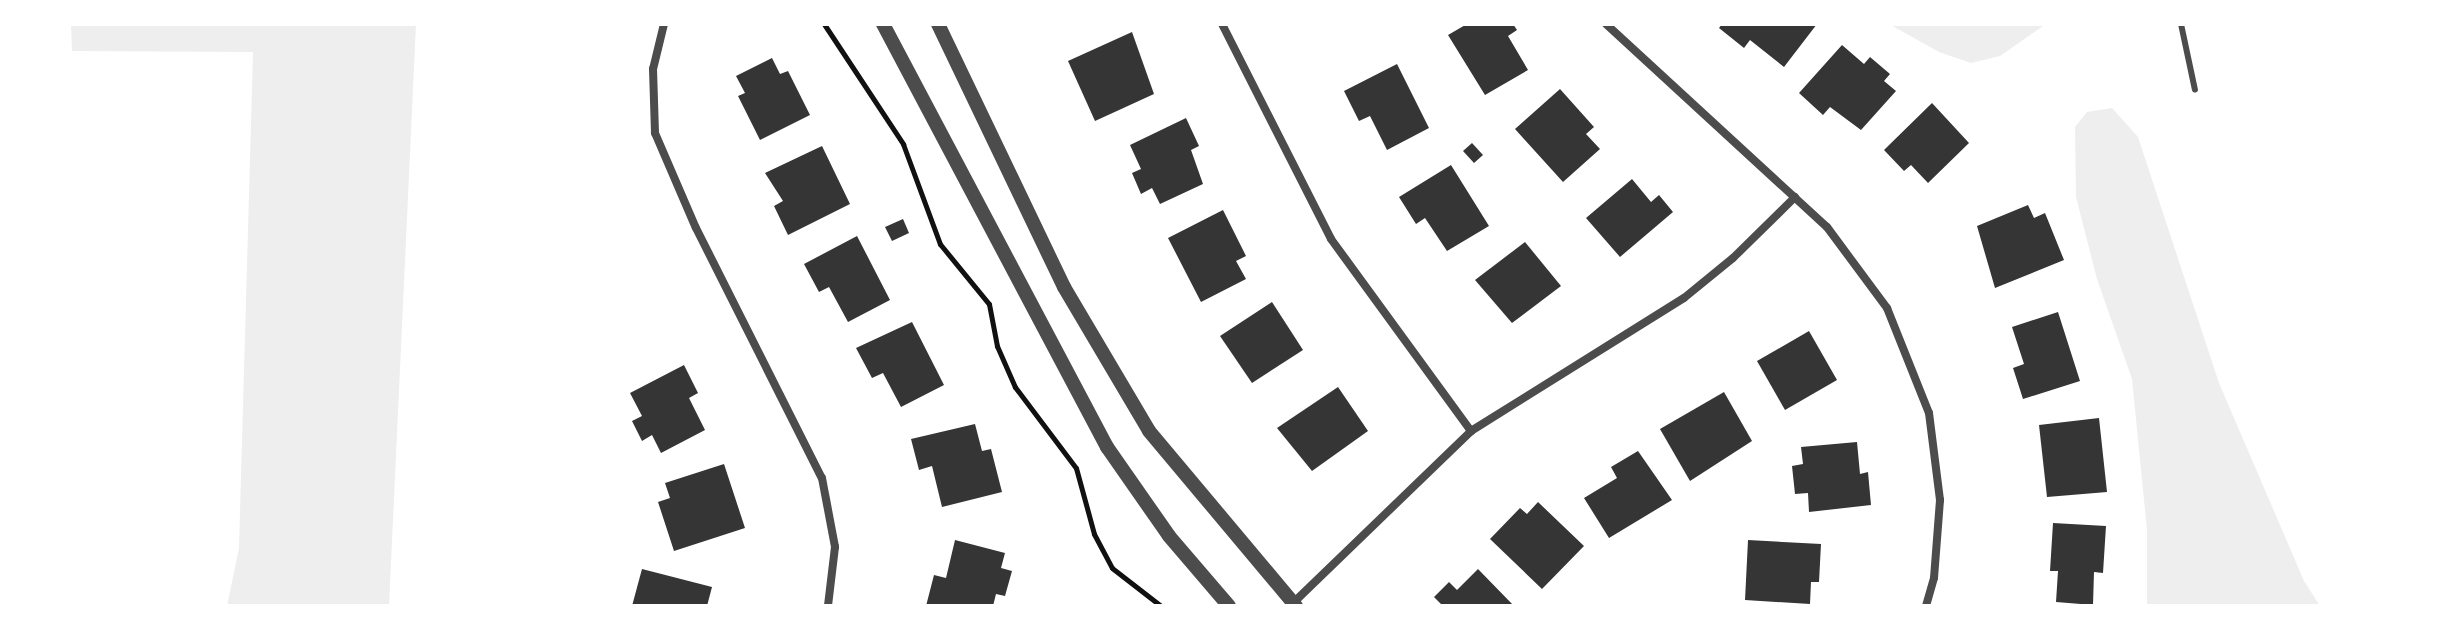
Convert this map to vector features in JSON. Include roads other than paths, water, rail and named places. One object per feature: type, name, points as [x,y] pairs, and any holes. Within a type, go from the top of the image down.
[{"type":"street","points":[[664,24],[653,69],[655,133],[696,228],[822,478],[835,547],[828,606]]},
{"type":"street","points":[[883,24],[1107,447],[1169,536],[1229,606]]},
{"type":"street","points":[[938,24],[1064,287],[1149,431],[1293,605],[1471,431],[1684,298],[1795,197]]},
{"type":"street","points":[[1222,24],[1331,239],[1471,431]]},
{"type":"street","points":[[1606,24],[1795,197],[1853,258],[1887,308],[1929,413],[1940,500],[1934,578],[1926,606]]},
{"type":"lane","points":[[2181,24],[2195,90]]}]
